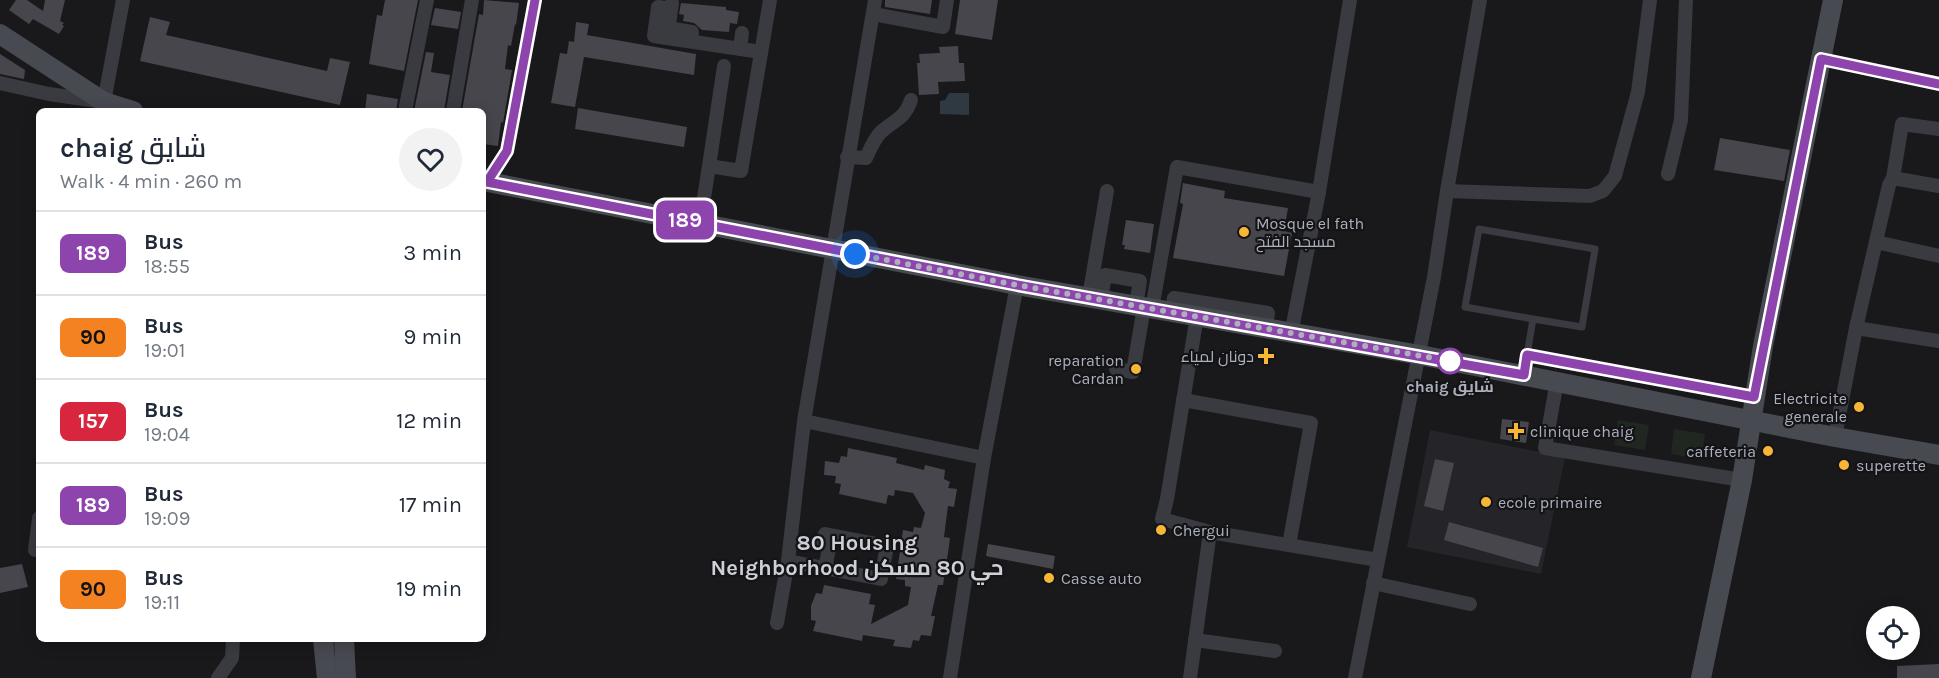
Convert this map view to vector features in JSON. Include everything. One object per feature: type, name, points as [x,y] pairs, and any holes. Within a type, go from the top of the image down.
[{"type":"main road","points":[[1701,678],[1742,480],[1754,397],[1833,0]]},
{"type":"main road","points":[[0,34],[119,108]]},
{"type":"main road","points":[[486,181],[1017,285],[1420,355],[1835,437],[1939,455]]},
{"type":"main road","points":[[323,642],[327,678]]},
{"type":"main road","points":[[344,642],[346,678]]},
{"type":"street","points":[[0,83],[119,108],[123,0]]},
{"type":"street","points":[[406,108],[427,0]]},
{"type":"street","points":[[454,108],[472,0]]},
{"type":"street","points":[[486,180],[507,151],[535,0]]},
{"type":"street","points":[[709,166],[741,171],[770,0]]},
{"type":"street","points":[[777,623],[788,561],[804,421],[874,7],[943,27],[947,0]]},
{"type":"street","points":[[1291,334],[1319,192],[1350,0]]},
{"type":"street","points":[[1355,678],[1420,355],[1480,0]]},
{"type":"street","points":[[1447,191],[1590,196],[1603,191],[1615,176],[1638,92],[1650,0]]},
{"type":"street","points":[[1668,174],[1681,120],[1686,0]]},
{"type":"street","points":[[672,6],[668,33],[692,32],[691,42],[761,52]]},
{"type":"street","points":[[740,49],[742,33]]},
{"type":"street","points":[[1821,59],[1939,84]]},
{"type":"street","points":[[700,223],[724,66]]},
{"type":"street","points":[[847,157],[866,158],[874,140],[907,111],[911,100]]},
{"type":"street","points":[[1835,437],[1856,328],[1889,185],[1893,178],[1902,124],[1939,129]]},
{"type":"street","points":[[1116,369],[1133,372],[1151,308],[1177,167],[1319,192]]},
{"type":"street","points":[[1893,178],[1939,186]]},
{"type":"street","points":[[1095,298],[1107,191]]},
{"type":"street","points":[[1876,242],[1939,256]]},
{"type":"street","points":[[950,678],[984,458],[1017,285]]},
{"type":"street","points":[[1151,308],[1174,298],[1268,313],[1265,329]]},
{"type":"street","points":[[1197,316],[1162,519],[1210,532],[1378,560]]},
{"type":"street","points":[[1856,328],[1939,341]]},
{"type":"street","points":[[1524,375],[1527,355],[1754,397]]},
{"type":"street","points":[[1557,381],[1545,448],[1742,480]]},
{"type":"street","points":[[1183,400],[1311,423],[1288,545]]},
{"type":"street","points":[[804,421],[984,458]]},
{"type":"street","points":[[1190,678],[1210,532]]},
{"type":"street","points":[[788,561],[880,579],[887,546],[825,534],[823,543],[830,544],[825,568]]},
{"type":"street","points":[[35,549],[36,541]]},
{"type":"street","points":[[1373,583],[1470,604]]},
{"type":"street","points":[[1195,640],[1275,651]]},
{"type":"street","points":[[218,678],[232,658],[233,642]]},
{"type":"lane","points":[[1479,229],[1595,249],[1582,327],[1533,319],[1465,307],[1479,229]]},
{"type":"lane","points":[[1527,355],[1533,319]]},
{"type":"shaded area","points":[[949,93],[969,93],[969,115],[940,114],[940,101],[945,100]]},
{"type":"shaded area","points":[[1618,420],[1649,425],[1645,450],[1614,445]]},
{"type":"shaded area","points":[[1674,429],[1705,434],[1701,459],[1671,454]]},
{"type":"shaded area","name":"ecole primaire","points":[[1430,430],[1565,457],[1541,574],[1407,547]]},
{"type":"building","points":[[16,0],[27,0],[43,11],[45,0],[65,0],[60,21],[64,23],[62,25],[64,26],[59,34],[33,19],[29,24],[9,10]]},
{"type":"building","points":[[385,0],[418,0],[404,71],[369,64],[377,15],[382,16]]},
{"type":"building","points":[[484,0],[519,3],[511,46],[508,45],[505,69],[512,70],[498,146],[486,144],[486,108],[463,108],[479,14],[483,15]]},
{"type":"building","points":[[885,0],[932,0],[930,14],[885,7]]},
{"type":"building","points":[[960,0],[998,0],[992,40],[955,34]]},
{"type":"building","points":[[681,3],[726,7],[726,10],[739,12],[737,24],[730,23],[729,32],[702,30],[694,23],[683,21],[684,15],[679,14]]},
{"type":"building","points":[[435,8],[461,12],[458,29],[431,25]]},
{"type":"building","points":[[150,17],[170,22],[166,35],[327,71],[330,58],[350,62],[340,105],[140,61]]},
{"type":"building","points":[[576,22],[589,24],[587,35],[696,54],[694,75],[584,57],[575,107],[551,103],[560,53],[567,54],[569,41],[574,42]]},
{"type":"building","points":[[958,46],[959,63],[964,63],[965,81],[938,82],[939,94],[919,95],[917,63],[920,63],[919,54],[940,53],[939,47]]},
{"type":"building","points":[[426,52],[434,53],[431,72],[450,75],[444,108],[415,108]]},
{"type":"building","points":[[0,54],[25,70],[24,79],[0,74]]},
{"type":"building","points":[[367,94],[398,99],[396,108],[365,108]]},
{"type":"building","points":[[578,108],[687,127],[684,147],[575,129]]},
{"type":"building","points":[[1720,138],[1790,150],[1784,181],[1714,170]]},
{"type":"building","points":[[1183,183],[1225,191],[1224,198],[1288,208],[1284,231],[1292,233],[1284,276],[1173,258],[1183,204],[1180,203]]},
{"type":"building","points":[[1126,220],[1154,224],[1150,253],[1124,249],[1125,245],[1122,245]]},
{"type":"building","points":[[1502,419],[1529,422],[1526,443],[1500,439]]},
{"type":"building","points":[[848,448],[897,458],[896,463],[924,470],[925,465],[945,470],[944,479],[950,482],[948,488],[957,489],[954,507],[948,506],[944,537],[950,538],[943,585],[938,585],[931,616],[935,616],[931,636],[921,635],[919,641],[913,640],[911,648],[893,646],[895,640],[863,635],[862,641],[813,631],[816,621],[811,620],[811,606],[816,593],[822,594],[824,585],[871,594],[869,604],[875,605],[871,624],[908,605],[911,587],[905,586],[905,580],[896,579],[903,530],[913,532],[914,527],[921,528],[925,513],[913,493],[895,490],[894,496],[888,495],[886,504],[839,494],[841,484],[835,483],[836,476],[824,475],[825,461],[839,463],[841,456],[847,457]]},
{"type":"building","points":[[1435,459],[1454,463],[1443,511],[1424,506]]},
{"type":"building","points":[[1449,522],[1543,548],[1538,567],[1444,540]]},
{"type":"building","points":[[988,544],[1055,556],[1053,569],[986,556]]},
{"type":"building","points":[[22,564],[28,587],[0,593],[0,568]]},
{"type":"building","points":[[1939,664],[1939,678],[1897,678],[1897,666]]},
{"type":"bus line","name":"189","points":[[535,0],[507,151],[487,182],[1017,285],[1524,375],[1527,355],[1754,397],[1821,59],[1939,84]]},
{"type":"place","name":"Mosque el fath مسجد الفتح","points":[[1244,232]]},
{"type":"place","name":"دونان لمياء","points":[[1266,356]]},
{"type":"place","name":"chaig شايق","points":[[1450,361]]},
{"type":"place","name":"reparation Cardan","points":[[1136,369]]},
{"type":"place","name":"Electricite generale","points":[[1859,407]]},
{"type":"place","name":"clinique chaig","points":[[1516,431]]},
{"type":"place","name":"caffeteria","points":[[1768,451]]},
{"type":"place","name":"superette","points":[[1844,465]]},
{"type":"place","name":"ecole primaire","points":[[1486,502]]},
{"type":"place","name":"Chergui","points":[[1161,530]]},
{"type":"place","name":"Casse auto","points":[[1049,578]]},
{"type":"district","name":"80 Housing Neighborhood حي 80 مسكن","points":[[857,556]]},
{"type":"route","points":[[855,254],[1017,285],[1450,361]]}]
